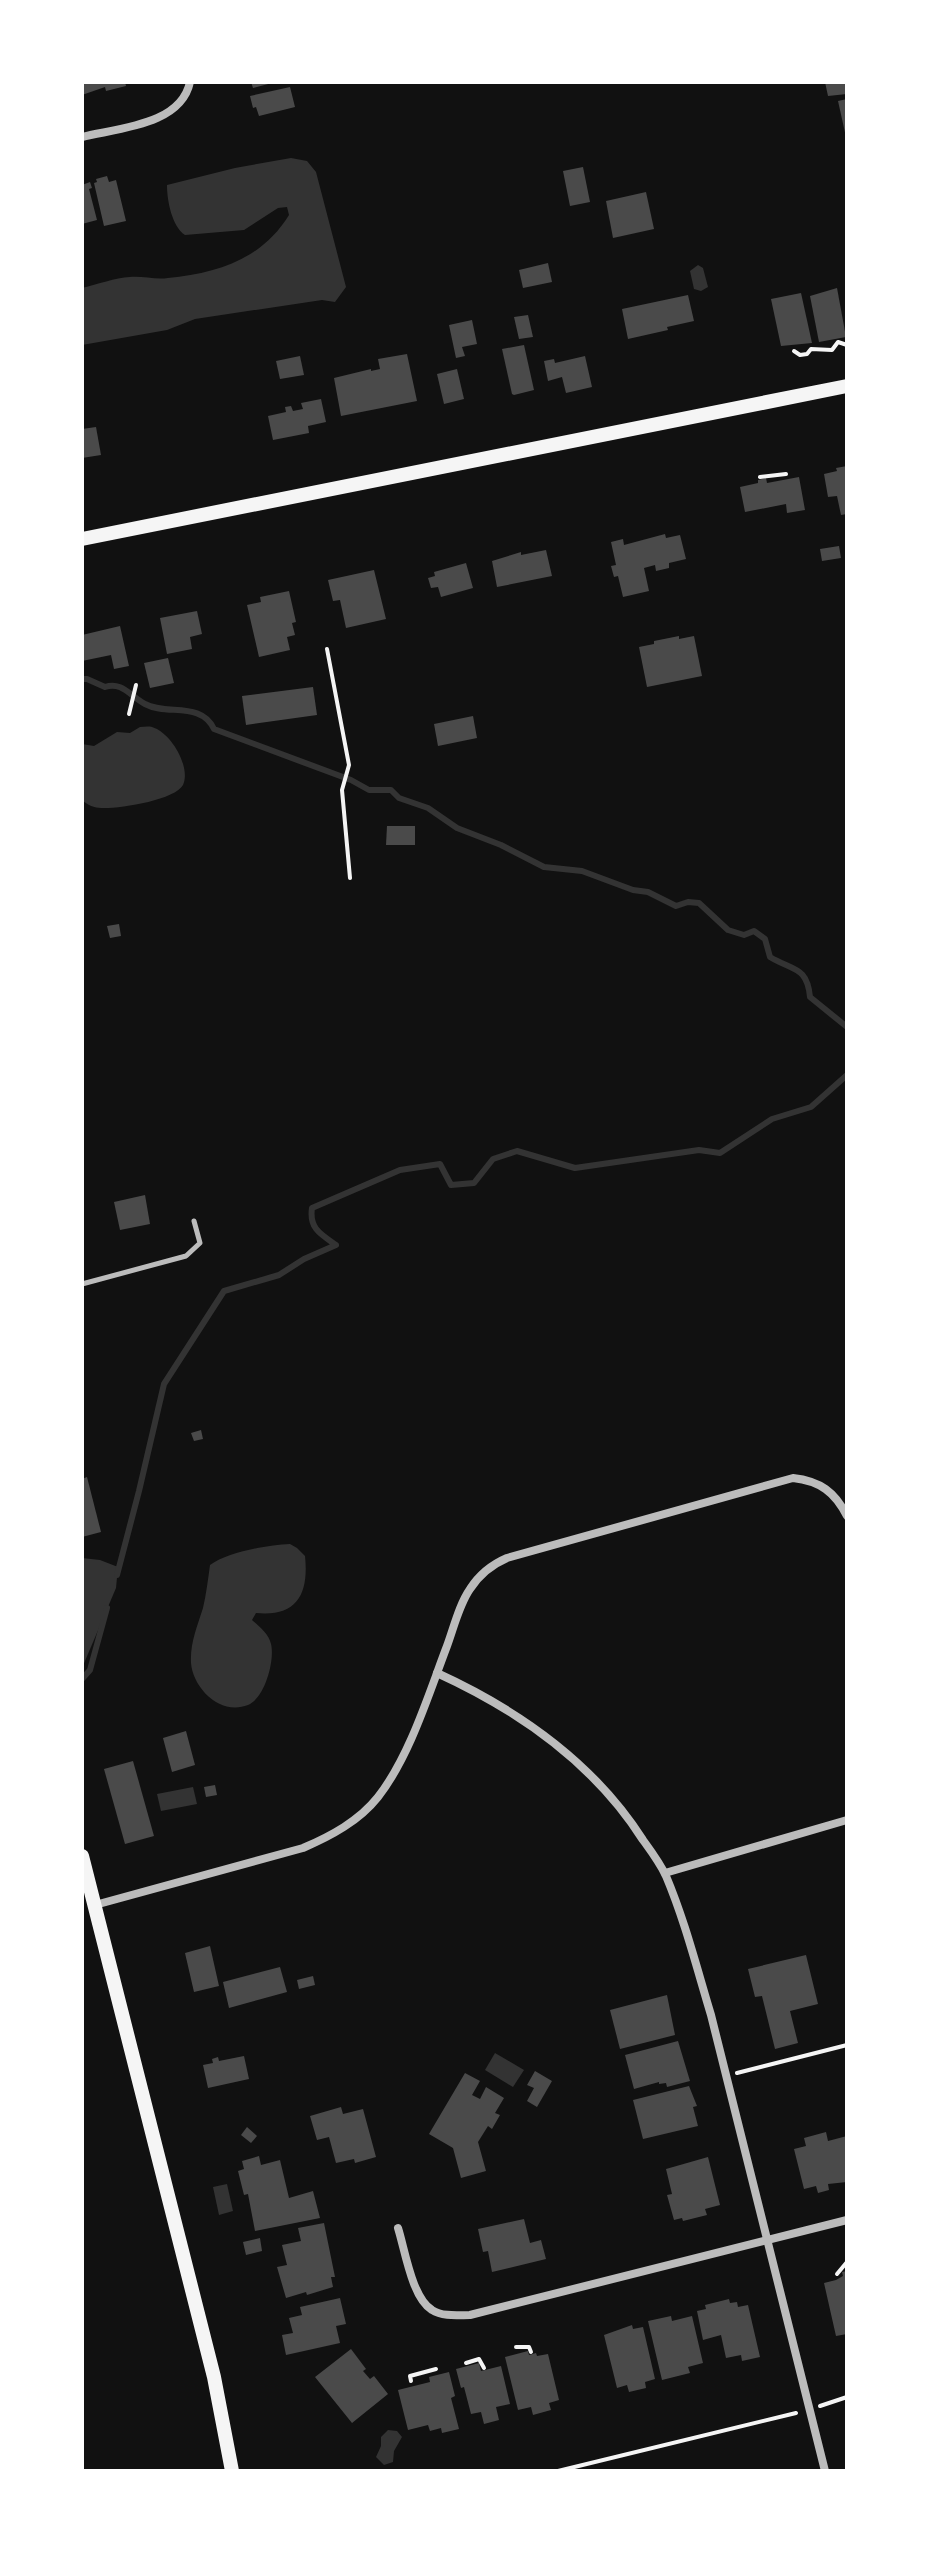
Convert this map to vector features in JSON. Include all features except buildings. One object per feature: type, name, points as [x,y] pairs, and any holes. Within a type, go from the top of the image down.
[{"type":"main road","points":[[82,539],[847,386]]},
{"type":"main road","points":[[82,1856],[214,2377],[232,2471]]},
{"type":"street","points":[[82,137],[162,117],[180,104],[190,82]]},
{"type":"street","points":[[95,1905],[303,1848],[345,1827],[379,1796],[397,1767],[437,1673],[461,1605],[470,1588],[494,1564],[793,1478],[817,1482],[825,1487],[841,1503],[847,1516]]},
{"type":"street","points":[[437,1673],[483,1694],[566,1752],[611,1797],[665,1873],[692,1951],[726,2076],[825,2471]]},
{"type":"street","points":[[665,1873],[847,1820]]},
{"type":"street","points":[[398,2228],[417,2292],[433,2311],[470,2315],[847,2220]]},
{"type":"lane","points":[[82,1284],[186,1256],[200,1243],[194,1221]]},
{"type":"path","points":[[794,351],[800,355],[807,354],[811,349],[832,350],[838,342],[847,345]]},
{"type":"path","points":[[760,477],[786,474]]},
{"type":"path","points":[[327,649],[349,765],[342,790],[350,878]]},
{"type":"path","points":[[129,714],[136,685]]},
{"type":"path","points":[[726,2076],[847,2045]]},
{"type":"path","points":[[837,2274],[847,2262]]},
{"type":"path","points":[[516,2347],[529,2347],[531,2352]]},
{"type":"path","points":[[466,2363],[479,2359],[484,2368]]},
{"type":"path","points":[[411,2381],[410,2376],[436,2369]]},
{"type":"path","points":[[558,2471],[847,2397]]},
{"type":"shaded area","points":[[291,158],[307,161],[316,172],[346,287],[335,302],[322,300],[195,319],[167,330],[82,345],[82,288],[124,278],[186,276],[221,267],[266,243],[289,215],[287,207],[278,208],[244,230],[185,235],[171,213],[167,185]]},
{"type":"shaded area","points":[[698,265],[703,268],[708,287],[701,291],[694,289],[690,271]]},
{"type":"shaded area","points":[[140,727],[159,731],[173,744],[182,761],[183,785],[169,795],[133,805],[99,808],[84,802],[82,744],[94,746],[117,732],[130,733]]},
{"type":"shaded area","points":[[290,1544],[305,1556],[302,1592],[291,1607],[282,1611],[256,1613],[252,1620],[271,1644],[270,1668],[264,1687],[248,1705],[228,1707],[218,1703],[197,1682],[191,1663],[210,1565],[248,1550]]},
{"type":"shaded area","points":[[82,1558],[100,1560],[118,1567],[116,1588],[82,1668]]},
{"type":"shaded area","points":[[193,1787],[197,1804],[161,1811],[157,1794]]},
{"type":"shaded area","points":[[495,2053],[524,2070],[513,2087],[485,2070]]},
{"type":"shaded area","points":[[227,2184],[233,2211],[219,2215],[213,2187]]},
{"type":"shaded area","points":[[388,2430],[397,2431],[402,2437],[394,2451],[393,2462],[384,2465],[376,2457],[381,2437]]},
{"type":"waterway","points":[[82,679],[105,687],[116,686],[154,707],[201,715],[214,729],[351,780],[369,790],[391,790],[399,798],[428,808],[457,828],[501,845],[544,867],[582,871],[633,890],[648,892],[676,906],[688,902],[699,903],[728,930],[744,935],[754,931],[765,939],[770,957],[802,974],[810,997],[847,1027]]},
{"type":"waterway","points":[[117,1575],[164,1384],[224,1291],[279,1275],[304,1259],[336,1245],[314,1226],[312,1208],[400,1170],[440,1164],[451,1185],[474,1183],[493,1159],[517,1151],[575,1168],[699,1150],[720,1153],[772,1119],[811,1107],[847,1075]]},
{"type":"waterway","points":[[82,1679],[90,1670],[107,1608]]}]
